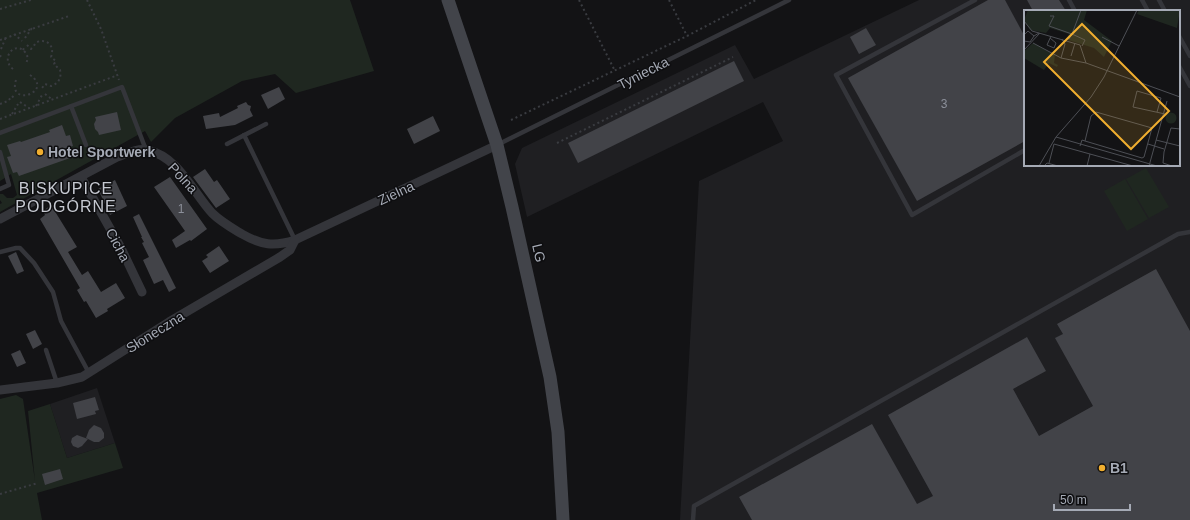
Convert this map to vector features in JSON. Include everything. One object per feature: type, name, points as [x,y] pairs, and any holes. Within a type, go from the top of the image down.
[{"type":"main road","name":"LG","points":[[448,0],[497,145],[550,377],[558,432],[563,520]]},
{"type":"street","name":"Zielna","points":[[295,240],[497,145]]},
{"type":"street","points":[[0,219],[117,157],[131,152],[146,150]]},
{"type":"street","name":"Polna","points":[[146,150],[160,155],[174,165],[188,179],[211,212],[235,230],[254,241],[263,243],[283,244],[295,240]]},
{"type":"street","name":"Cicha","points":[[81,177],[121,248],[142,292]]},
{"type":"street","name":"Słoneczna","points":[[0,390],[57,383],[82,377],[175,318],[280,257],[290,250],[295,240]]},
{"type":"lane","name":"Tyniecka","points":[[497,145],[789,0]]},
{"type":"lane","points":[[975,0],[836,75],[912,215],[1024,151]]},
{"type":"lane","points":[[1069,0],[1074,10]]},
{"type":"lane","points":[[1142,0],[1147,10]]},
{"type":"lane","points":[[1159,0],[1164,10]]},
{"type":"lane","points":[[1181,45],[1190,56]]},
{"type":"lane","points":[[1180,68],[1190,86]]},
{"type":"lane","points":[[0,133],[122,87],[146,150]]},
{"type":"lane","points":[[71,106],[86,146]]},
{"type":"lane","points":[[227,144],[266,124]]},
{"type":"lane","points":[[244,135],[295,240]]},
{"type":"lane","points":[[0,152],[9,185],[0,189]]},
{"type":"lane","points":[[693,520],[694,506],[1178,234],[1190,232]]},
{"type":"lane","points":[[0,252],[20,248],[34,263],[53,292],[61,321],[89,373]]},
{"type":"lane","points":[[46,350],[57,383]]},
{"type":"path","points":[[0,9],[31,0]]},
{"type":"path","points":[[87,0],[98,22],[122,87]]},
{"type":"path","points":[[579,0],[615,71]]},
{"type":"path","points":[[669,0],[687,36]]},
{"type":"path","points":[[511,120],[687,36],[756,0]]},
{"type":"path","points":[[0,40],[69,16]]},
{"type":"path","points":[[25,38],[32,28]]},
{"type":"path","points":[[14,34],[22,41]]},
{"type":"path","points":[[1,49],[6,37]]},
{"type":"path","points":[[23,50],[26,46],[31,49],[36,42],[45,41],[50,44],[53,50],[52,57],[56,61],[54,64],[60,70],[60,77],[56,84],[51,86],[45,84],[41,89],[36,87]]},
{"type":"path","points":[[13,69],[7,63],[6,56],[12,49],[20,48],[23,50],[27,56],[26,64]]},
{"type":"path","points":[[1,56],[6,56]]},
{"type":"path","points":[[557,143],[733,57]]},
{"type":"path","points":[[16,80],[15,88],[20,94],[29,95],[36,87],[36,80],[30,75]]},
{"type":"path","points":[[0,119],[118,75]]},
{"type":"path","points":[[45,94],[53,100]]},
{"type":"path","points":[[36,106],[42,95]]},
{"type":"path","points":[[0,104],[8,101],[12,96],[15,98]]},
{"type":"path","points":[[20,102],[29,108]]},
{"type":"path","points":[[11,115],[18,104]]},
{"type":"path","points":[[0,494],[38,482]]},
{"type":"shaded area","points":[[0,0],[350,0],[374,71],[296,93],[275,74],[242,81],[175,118],[151,142],[145,131],[0,212],[0,204],[2,203],[0,200],[0,194],[3,194],[7,198],[13,198],[17,195],[11,174],[0,181]]},
{"type":"shaded area","points":[[919,0],[1190,0],[1190,520],[680,520],[699,181],[783,141],[763,102],[527,217],[515,164],[522,148],[735,45],[754,79]]},
{"type":"shaded area","points":[[1146,168],[1169,207],[1149,218],[1126,179]]},
{"type":"shaded area","points":[[1125,179],[1148,219],[1127,231],[1104,191]]},
{"type":"shaded area","points":[[97,388],[115,443],[67,458],[50,404]]},
{"type":"shaded area","points":[[16,395],[23,399],[35,481],[28,411],[50,404],[67,458],[115,443],[123,468],[37,493],[42,520],[0,520],[0,399]]},
{"type":"building","points":[[988,0],[1005,0],[1024,35],[1024,142],[917,201],[848,78]]},
{"type":"building","points":[[1027,0],[1059,0],[1065,10],[1032,10]]},
{"type":"building","points":[[866,28],[876,45],[859,54],[850,37]]},
{"type":"building","points":[[734,61],[744,81],[578,163],[568,143]]},
{"type":"building","points":[[279,87],[285,99],[268,109],[261,95]]},
{"type":"building","points":[[246,102],[251,106],[250,110],[253,116],[235,125],[206,129],[203,116],[219,113],[220,117]]},
{"type":"building","points":[[117,112],[121,130],[99,135],[95,129],[95,117]]},
{"type":"building","points":[[433,116],[440,131],[414,144],[407,129]]},
{"type":"building","name":"Hotel Sportwerk","points":[[62,125],[66,136],[70,135],[73,146],[70,147],[73,157],[19,176],[17,172],[13,173],[7,157],[11,156],[7,145],[50,132],[49,130]]},
{"type":"building","points":[[205,169],[214,182],[217,180],[230,199],[216,208],[193,177]]},
{"type":"building","points":[[170,177],[207,229],[191,241],[190,240],[176,248],[172,240],[185,231],[154,187]]},
{"type":"building","points":[[115,180],[127,206],[110,215],[98,189]]},
{"type":"building","points":[[51,205],[77,247],[68,252],[82,275],[88,271],[101,292],[116,283],[125,298],[96,318],[86,301],[84,302],[77,290],[80,288],[40,219],[45,215],[43,211]]},
{"type":"building","points":[[139,214],[176,288],[169,292],[163,280],[154,284],[143,260],[149,257],[142,243],[144,242],[133,217]]},
{"type":"building","points":[[219,246],[229,261],[210,273],[202,261],[208,257],[206,255]]},
{"type":"building","points":[[16,252],[24,271],[17,274],[8,256]]},
{"type":"building","points":[[1156,269],[1190,331],[1190,520],[752,520],[739,497],[872,424],[917,504],[933,496],[888,415],[1027,337],[1046,371],[1013,389],[1039,436],[1093,406],[1055,338],[1063,334],[1057,324]]},
{"type":"building","points":[[35,330],[42,344],[33,349],[26,334]]},
{"type":"building","points":[[20,350],[26,363],[17,367],[11,354]]},
{"type":"building","points":[[95,397],[99,410],[95,411],[96,414],[77,419],[73,403]]},
{"type":"building","points":[[94,425],[101,428],[104,433],[104,438],[99,442],[94,442],[86,438],[89,430]]},
{"type":"building","points":[[77,435],[88,439],[78,448],[73,446],[71,442],[72,438]]},
{"type":"building","points":[[60,469],[63,479],[45,485],[42,474]]},
{"type":"place","name":"Hotel Sportwerk","points":[[40,152]]},
{"type":"place","name":"B1","points":[[1102,468]]},
{"type":"district","name":"BISKUPICE PODGÓRNE","points":[[66,197]]}]
